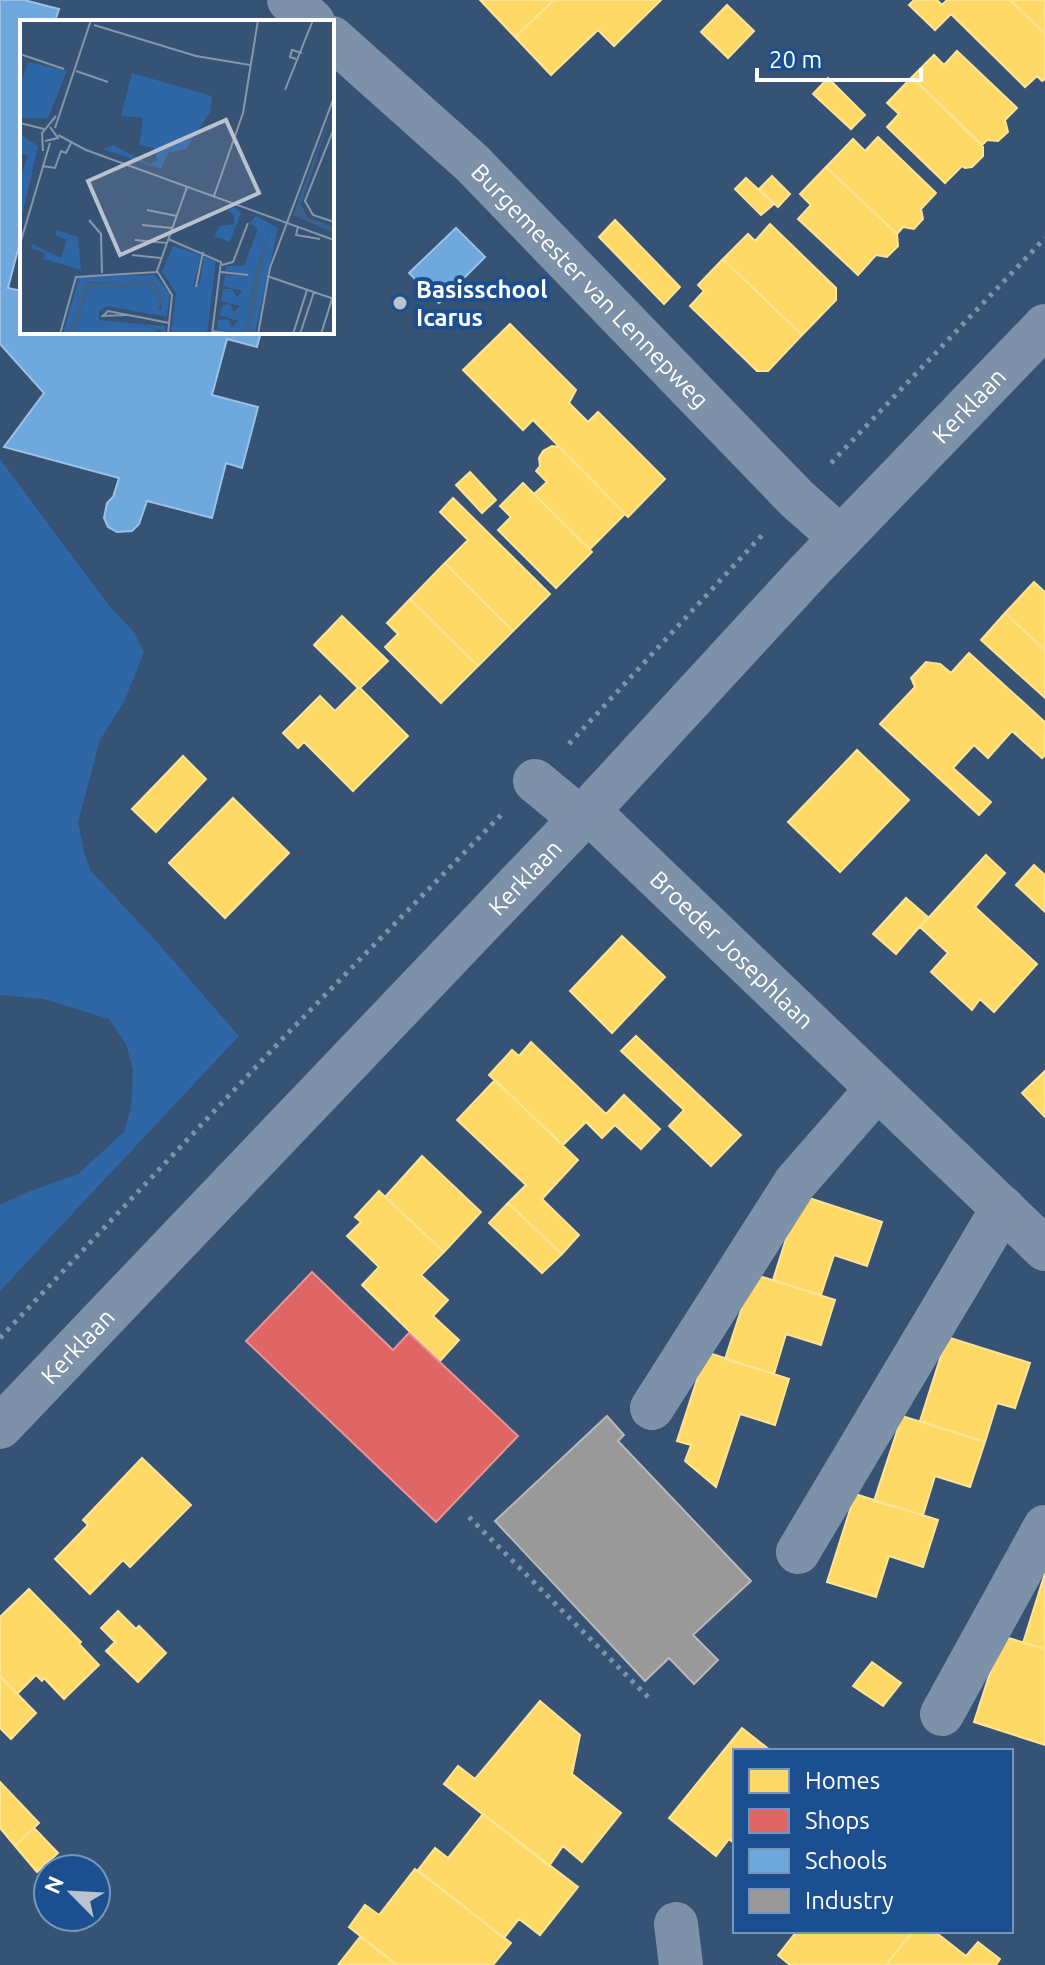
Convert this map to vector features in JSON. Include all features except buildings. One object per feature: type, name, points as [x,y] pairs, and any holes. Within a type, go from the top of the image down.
[{"type":"street","points":[[289,0],[311,20]]},
{"type":"street","name":"Burgemeester van Lennepweg","points":[[334,40],[472,163],[797,499],[841,538]]},
{"type":"street","name":"Kerklaan","points":[[0,1427],[1045,326]]},
{"type":"street","name":"Broeder Josephlaan","points":[[535,781],[584,815],[1045,1249]]},
{"type":"street","points":[[652,1408],[795,1183],[877,1089]]},
{"type":"street","points":[[798,1552],[1003,1208]]},
{"type":"street","points":[[942,1714],[1045,1527]]},
{"type":"path","points":[[469,1517],[649,1698]]},
{"type":"shaded area","points":[[0,459],[110,607],[133,631],[144,652],[124,702],[100,740],[78,822],[91,871],[239,1036],[0,1291],[0,1205],[78,1174],[124,1132],[131,1108],[133,1069],[126,1044],[109,1019],[44,999],[0,995]]},
{"type":"place","name":"Basisschool Icarus","points":[[400,303]]}]
